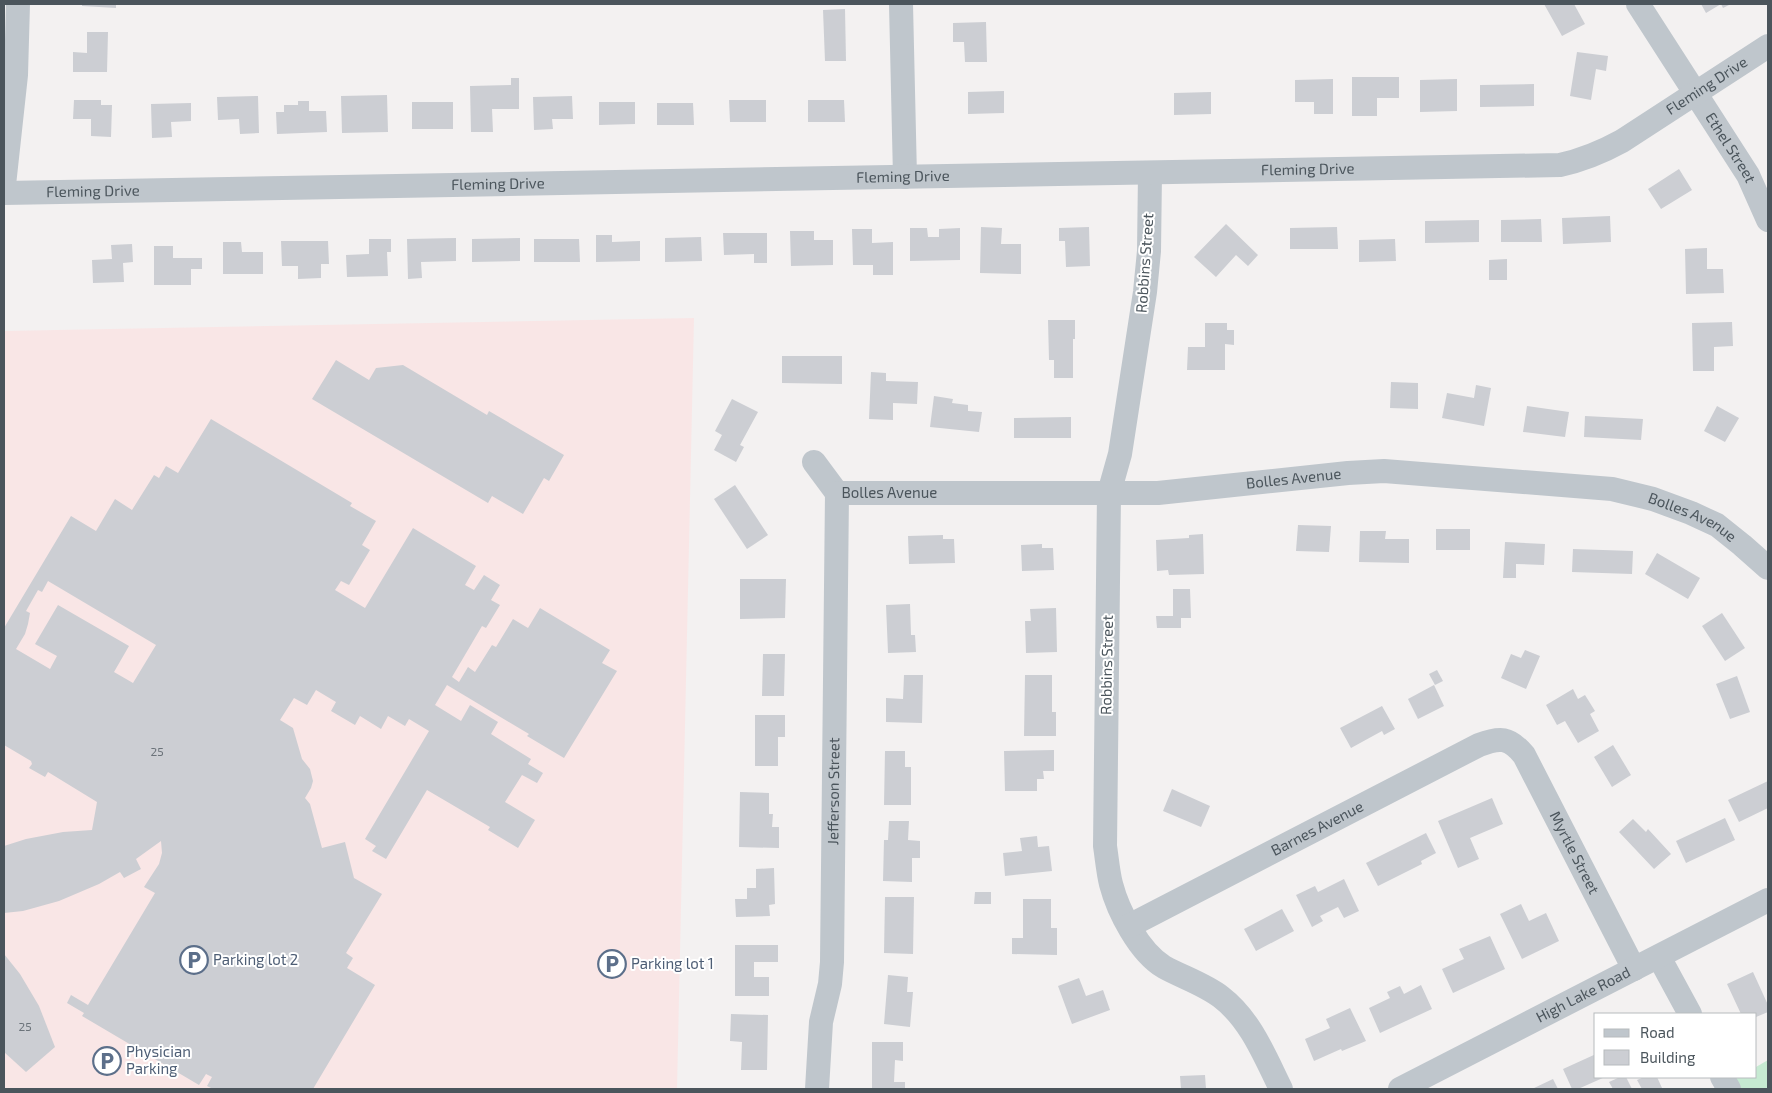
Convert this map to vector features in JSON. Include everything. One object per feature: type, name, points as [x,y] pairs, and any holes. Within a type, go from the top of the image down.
[{"type":"street","points":[[4,185],[16,75],[18,4]]},
{"type":"street","points":[[901,4],[905,177]]},
{"type":"street","name":"Ethel Street","points":[[1638,4],[1748,175],[1768,220]]},
{"type":"street","name":"Fleming Drive","points":[[4,193],[1560,165],[1602,152],[1768,46]]},
{"type":"street","name":"Robbins Street","points":[[1150,173],[1145,292],[1120,454],[1109,493],[1105,846],[1111,885],[1138,942],[1162,966],[1221,997],[1240,1015],[1256,1039],[1281,1089]]},
{"type":"street","name":"Bolles Avenue","points":[[814,462],[837,493],[1158,493],[1384,471],[1612,489],[1653,499],[1717,525],[1768,568]]},
{"type":"street","name":"Jefferson Street","points":[[817,1089],[821,1022],[830,984],[832,962],[837,493]]},
{"type":"street","name":"Barnes Avenue","points":[[1129,926],[1479,745],[1493,739],[1508,741]]},
{"type":"street","name":"Myrtle Street","points":[[1508,741],[1516,746],[1524,755],[1634,970]]},
{"type":"street","name":"High Lake Road","points":[[1400,1089],[1768,900]]},
{"type":"street","points":[[1659,956],[1689,1013]]},
{"type":"street","points":[[1723,1078],[1729,1089]]},
{"type":"shaded area","points":[[694,318],[677,1089],[4,1089],[4,331]]},
{"type":"green space","points":[[1768,1060],[1768,1089],[1720,1089],[1719,1086],[1734,1078],[1757,1078],[1757,1066]]},
{"type":"building","points":[[82,4],[116,4],[116,8],[82,6]]},
{"type":"building","points":[[1544,4],[1574,4],[1585,24],[1562,36]]},
{"type":"building","points":[[1701,4],[1721,4],[1706,13]]},
{"type":"building","points":[[1721,4],[1731,4],[1723,8]]},
{"type":"building","points":[[845,9],[846,61],[825,61],[823,10]]},
{"type":"building","points":[[986,22],[987,62],[965,62],[964,42],[953,42],[953,23]]},
{"type":"building","points":[[87,32],[108,32],[107,72],[73,72],[73,52],[87,53]]},
{"type":"building","points":[[1577,52],[1608,56],[1606,71],[1596,69],[1591,100],[1570,96]]},
{"type":"building","points":[[1352,77],[1399,77],[1399,98],[1377,98],[1377,116],[1352,116]]},
{"type":"building","points":[[511,78],[519,78],[519,109],[492,109],[493,132],[471,132],[470,86],[511,85]]},
{"type":"building","points":[[1333,79],[1333,114],[1314,114],[1314,102],[1295,102],[1295,80]]},
{"type":"building","points":[[1457,79],[1457,111],[1420,112],[1420,80]]},
{"type":"building","points":[[1534,84],[1534,106],[1480,107],[1480,85]]},
{"type":"building","points":[[1004,91],[1004,113],[968,114],[968,92]]},
{"type":"building","points":[[1211,92],[1211,114],[1174,115],[1174,93]]},
{"type":"building","points":[[387,95],[388,132],[342,133],[341,96]]},
{"type":"building","points":[[258,96],[259,133],[240,134],[239,119],[218,120],[217,97]]},
{"type":"building","points":[[572,96],[573,119],[552,119],[553,129],[534,130],[533,97]]},
{"type":"building","points":[[74,100],[101,100],[101,105],[112,105],[111,137],[91,136],[91,119],[73,119]]},
{"type":"building","points":[[729,100],[766,100],[766,122],[730,122]]},
{"type":"building","points":[[808,100],[844,100],[845,122],[808,122]]},
{"type":"building","points":[[298,101],[309,101],[309,111],[326,111],[327,132],[277,134],[276,112],[284,112],[284,105],[298,105]]},
{"type":"building","points":[[412,102],[453,102],[453,129],[412,129]]},
{"type":"building","points":[[599,102],[635,102],[635,124],[599,125]]},
{"type":"building","points":[[191,103],[191,121],[171,122],[172,137],[152,138],[151,104]]},
{"type":"building","points":[[657,103],[693,103],[694,125],[657,125]]},
{"type":"building","points":[[1679,169],[1692,190],[1661,209],[1648,189]]},
{"type":"building","points":[[1610,216],[1611,242],[1563,244],[1562,218]]},
{"type":"building","points":[[1541,219],[1542,242],[1501,242],[1501,220]]},
{"type":"building","points":[[1479,220],[1479,242],[1425,243],[1425,221]]},
{"type":"building","points":[[1226,224],[1258,255],[1248,266],[1236,255],[1216,277],[1194,257]]},
{"type":"building","points":[[981,227],[1002,228],[1001,244],[1021,244],[1021,274],[980,273]]},
{"type":"building","points":[[1089,227],[1090,266],[1066,267],[1065,241],[1059,241],[1059,228]]},
{"type":"building","points":[[1337,227],[1338,249],[1290,249],[1290,228]]},
{"type":"building","points":[[910,228],[927,228],[928,237],[939,237],[939,229],[960,228],[960,260],[910,261]]},
{"type":"building","points":[[852,229],[872,229],[872,243],[893,242],[893,275],[873,275],[873,265],[853,265]]},
{"type":"building","points":[[790,231],[814,231],[814,240],[833,240],[833,265],[791,266]]},
{"type":"building","points":[[723,233],[767,233],[767,263],[754,263],[754,254],[724,255]]},
{"type":"building","points":[[596,235],[612,235],[612,242],[640,241],[640,261],[596,262]]},
{"type":"building","points":[[701,237],[702,261],[665,262],[665,238]]},
{"type":"building","points":[[456,238],[456,261],[421,262],[422,278],[408,279],[407,239]]},
{"type":"building","points":[[520,238],[520,261],[472,262],[472,239]]},
{"type":"building","points":[[369,239],[391,239],[391,252],[387,252],[388,276],[347,277],[346,255],[369,254]]},
{"type":"building","points":[[534,239],[579,239],[580,262],[534,262]]},
{"type":"building","points":[[1395,239],[1396,261],[1359,262],[1359,240]]},
{"type":"building","points":[[281,241],[328,241],[329,264],[321,264],[321,278],[298,279],[298,266],[282,266]]},
{"type":"building","points":[[223,242],[241,242],[242,252],[263,252],[263,274],[223,274]]},
{"type":"building","points":[[132,244],[133,262],[123,263],[124,282],[93,283],[92,260],[112,259],[111,245]]},
{"type":"building","points":[[154,246],[173,246],[173,258],[202,258],[202,269],[191,269],[191,285],[154,285]]},
{"type":"building","points":[[1707,248],[1707,269],[1723,269],[1724,293],[1686,294],[1685,249]]},
{"type":"building","points":[[1507,259],[1507,280],[1489,280],[1489,260]]},
{"type":"building","points":[[1048,320],[1075,320],[1073,378],[1054,378],[1054,360],[1049,360]]},
{"type":"building","points":[[1732,322],[1733,346],[1714,347],[1714,371],[1693,371],[1692,323]]},
{"type":"building","points":[[1205,323],[1227,323],[1227,330],[1234,330],[1234,345],[1225,344],[1225,370],[1187,370],[1188,347],[1205,347]]},
{"type":"building","points":[[782,356],[842,356],[842,384],[782,383]]},
{"type":"building","points":[[336,360],[369,380],[376,368],[403,365],[487,415],[489,411],[564,455],[549,481],[544,478],[523,514],[492,496],[488,503],[312,399]]},
{"type":"building","points":[[871,372],[886,373],[886,381],[918,382],[917,404],[893,403],[893,420],[869,419]]},
{"type":"building","points":[[1391,382],[1418,383],[1418,409],[1390,408]]},
{"type":"building","points":[[1476,385],[1491,388],[1484,426],[1442,418],[1447,393],[1474,398]]},
{"type":"building","points":[[934,396],[953,399],[952,403],[968,405],[968,411],[982,412],[979,432],[930,427]]},
{"type":"building","points":[[732,399],[758,412],[740,445],[744,447],[736,462],[714,450],[722,435],[715,431]]},
{"type":"building","points":[[1527,406],[1569,412],[1565,437],[1523,432]]},
{"type":"building","points":[[1717,406],[1739,418],[1725,442],[1704,431]]},
{"type":"building","points":[[1585,416],[1643,419],[1641,440],[1584,437]]},
{"type":"building","points":[[1071,417],[1071,438],[1014,438],[1014,418]]},
{"type":"building","points":[[211,419],[352,503],[350,506],[376,521],[362,545],[370,550],[349,585],[341,581],[335,590],[365,608],[413,528],[476,566],[465,585],[474,590],[484,575],[500,585],[491,600],[500,605],[486,628],[482,626],[452,677],[459,682],[468,667],[475,672],[492,645],[496,647],[513,619],[528,628],[540,608],[610,650],[602,663],[617,671],[564,758],[527,736],[529,734],[447,685],[435,705],[461,721],[470,705],[498,722],[491,734],[531,759],[528,764],[543,773],[537,783],[522,775],[505,802],[535,820],[518,848],[488,830],[490,827],[427,790],[386,859],[372,851],[376,846],[365,839],[429,731],[409,719],[405,726],[388,716],[381,729],[360,716],[355,725],[331,711],[336,702],[316,690],[307,705],[294,698],[280,720],[293,728],[302,759],[310,769],[313,781],[305,798],[310,804],[322,848],[345,842],[354,878],[382,894],[346,953],[353,958],[347,968],[375,985],[313,1089],[213,1089],[207,1086],[212,1077],[206,1074],[199,1085],[82,1016],[84,1013],[67,1003],[71,995],[88,1005],[155,893],[144,887],[159,864],[162,853],[161,841],[136,859],[141,869],[124,878],[120,872],[99,884],[59,901],[23,911],[4,913],[4,846],[26,839],[63,832],[92,830],[97,802],[48,772],[45,777],[29,768],[32,764],[31,761],[4,745],[4,628],[71,516],[96,531],[115,499],[132,510],[154,475],[159,478],[166,466],[178,473]],"holes":[[[48,581],[156,645],[133,683],[114,672],[129,646],[58,605],[35,644],[57,656],[50,669],[16,649],[25,634],[28,624],[30,613],[26,611],[38,590],[42,592]]]},
{"type":"building","points":[[735,485],[768,535],[747,549],[714,499]]},
{"type":"building","points":[[1298,525],[1331,526],[1329,552],[1296,551]]},
{"type":"building","points":[[1436,529],[1470,529],[1470,550],[1436,550]]},
{"type":"building","points":[[1360,531],[1386,531],[1385,539],[1409,539],[1409,563],[1359,562]]},
{"type":"building","points":[[1203,534],[1204,574],[1169,575],[1168,570],[1157,571],[1156,540],[1189,538],[1189,535]]},
{"type":"building","points":[[943,535],[943,539],[954,539],[955,563],[909,564],[908,536]]},
{"type":"building","points":[[1505,542],[1545,544],[1544,565],[1516,564],[1516,578],[1503,578]]},
{"type":"building","points":[[1042,544],[1042,548],[1053,548],[1054,570],[1022,571],[1021,545]]},
{"type":"building","points":[[1573,549],[1633,551],[1632,574],[1572,572]]},
{"type":"building","points":[[1657,553],[1700,578],[1688,599],[1645,574]]},
{"type":"building","points":[[740,579],[786,579],[785,618],[740,619]]},
{"type":"building","points":[[1173,589],[1190,589],[1191,618],[1181,618],[1181,628],[1157,628],[1156,616],[1173,616]]},
{"type":"building","points":[[910,604],[911,635],[915,635],[916,652],[888,653],[886,605]]},
{"type":"building","points":[[1056,608],[1057,652],[1026,653],[1025,621],[1031,621],[1030,609]]},
{"type":"building","points":[[1722,613],[1745,648],[1725,661],[1702,626]]},
{"type":"building","points":[[1525,650],[1540,656],[1526,689],[1501,678],[1511,654],[1521,658]]},
{"type":"building","points":[[763,654],[785,654],[784,696],[762,696]]},
{"type":"building","points":[[1437,670],[1443,681],[1435,685],[1429,674]]},
{"type":"building","points":[[904,675],[923,675],[922,723],[886,722],[886,698],[903,699]]},
{"type":"building","points":[[1025,675],[1052,675],[1052,712],[1056,712],[1056,736],[1024,736]]},
{"type":"building","points":[[1737,676],[1750,712],[1730,719],[1716,684]]},
{"type":"building","points":[[1434,685],[1444,706],[1418,719],[1408,699]]},
{"type":"building","points":[[1573,689],[1578,699],[1585,695],[1595,711],[1590,714],[1599,731],[1578,743],[1565,721],[1557,725],[1546,705]]},
{"type":"building","points":[[1382,706],[1395,729],[1384,735],[1382,731],[1351,748],[1340,728]]},
{"type":"building","points":[[755,715],[785,715],[785,737],[778,737],[778,766],[755,766]]},
{"type":"building","points":[[1613,745],[1631,775],[1612,787],[1594,757]]},
{"type":"building","points":[[1054,750],[1054,771],[1043,771],[1044,779],[1037,779],[1037,791],[1005,791],[1004,751]]},
{"type":"building","points":[[885,751],[905,751],[905,767],[911,767],[911,805],[884,805]]},
{"type":"building","points":[[1768,781],[1768,808],[1739,822],[1728,800]]},
{"type":"building","points":[[1172,789],[1210,806],[1201,827],[1163,811]]},
{"type":"building","points":[[740,792],[769,793],[769,814],[773,814],[772,827],[779,827],[779,848],[739,847]]},
{"type":"building","points":[[1492,798],[1503,824],[1470,838],[1479,859],[1458,868],[1438,821]]},
{"type":"building","points":[[1725,818],[1735,840],[1686,863],[1676,841]]},
{"type":"building","points":[[1633,819],[1646,832],[1648,829],[1671,854],[1654,869],[1619,832]]},
{"type":"building","points":[[889,821],[909,821],[908,840],[920,841],[920,858],[912,858],[912,882],[883,881],[884,840],[888,840]]},
{"type":"building","points":[[1426,833],[1436,853],[1421,861],[1422,864],[1378,886],[1366,863]]},
{"type":"building","points":[[1037,836],[1038,847],[1049,846],[1052,871],[1005,876],[1003,853],[1022,851],[1020,838]]},
{"type":"building","points":[[774,868],[775,904],[769,905],[770,916],[736,917],[735,899],[747,899],[747,888],[756,888],[756,869]]},
{"type":"building","points":[[1344,879],[1359,911],[1344,918],[1338,907],[1320,916],[1323,921],[1312,927],[1296,895],[1315,886],[1318,892]]},
{"type":"building","points":[[975,892],[991,892],[991,904],[974,904]]},
{"type":"building","points":[[885,897],[914,897],[913,954],[884,953]]},
{"type":"building","points":[[1023,899],[1051,899],[1051,928],[1057,928],[1057,955],[1012,954],[1012,938],[1023,938]]},
{"type":"building","points":[[1521,904],[1529,921],[1546,913],[1559,941],[1522,959],[1500,914]]},
{"type":"building","points":[[1282,909],[1294,931],[1256,951],[1244,929]]},
{"type":"building","points":[[1490,936],[1505,969],[1453,993],[1442,969],[1464,959],[1459,949]]},
{"type":"building","points":[[735,945],[778,945],[778,962],[754,962],[754,977],[769,977],[769,996],[735,996]]},
{"type":"building","points":[[4,954],[20,974],[39,1006],[55,1047],[26,1072],[4,1052]]},
{"type":"building","points":[[1753,972],[1768,1005],[1768,1012],[1757,1017],[1757,1013],[1741,1013],[1727,984]]},
{"type":"building","points":[[888,975],[908,977],[907,992],[913,992],[910,1027],[884,1024]]},
{"type":"building","points":[[1079,978],[1086,996],[1103,990],[1110,1010],[1072,1024],[1058,986]]},
{"type":"building","points":[[1421,985],[1432,1009],[1380,1033],[1369,1008],[1390,998],[1387,992],[1400,986],[1404,994]]},
{"type":"building","points":[[1350,1008],[1366,1041],[1342,1051],[1341,1049],[1314,1061],[1305,1039],[1330,1028],[1326,1019]]},
{"type":"building","points":[[731,1014],[768,1015],[767,1070],[741,1070],[742,1042],[730,1041]]},
{"type":"building","points":[[872,1042],[903,1042],[903,1061],[895,1060],[894,1082],[905,1082],[905,1089],[872,1089]]},
{"type":"building","points":[[1594,1055],[1594,1078],[1603,1078],[1578,1089],[1572,1089],[1563,1069]]},
{"type":"building","points":[[1205,1075],[1206,1089],[1181,1089],[1180,1076]]},
{"type":"building","points":[[1618,1078],[1626,1078],[1632,1089],[1613,1089],[1609,1082]]},
{"type":"building","points":[[1642,1078],[1657,1078],[1662,1088],[1642,1089],[1637,1080]]},
{"type":"building","points":[[1553,1079],[1558,1089],[1532,1089]]},
{"type":"place","name":"Parking lot 2","points":[[194,960]]},
{"type":"place","name":"Parking lot 1","points":[[612,964]]},
{"type":"place","name":"Physician Parking","points":[[107,1061]]}]
